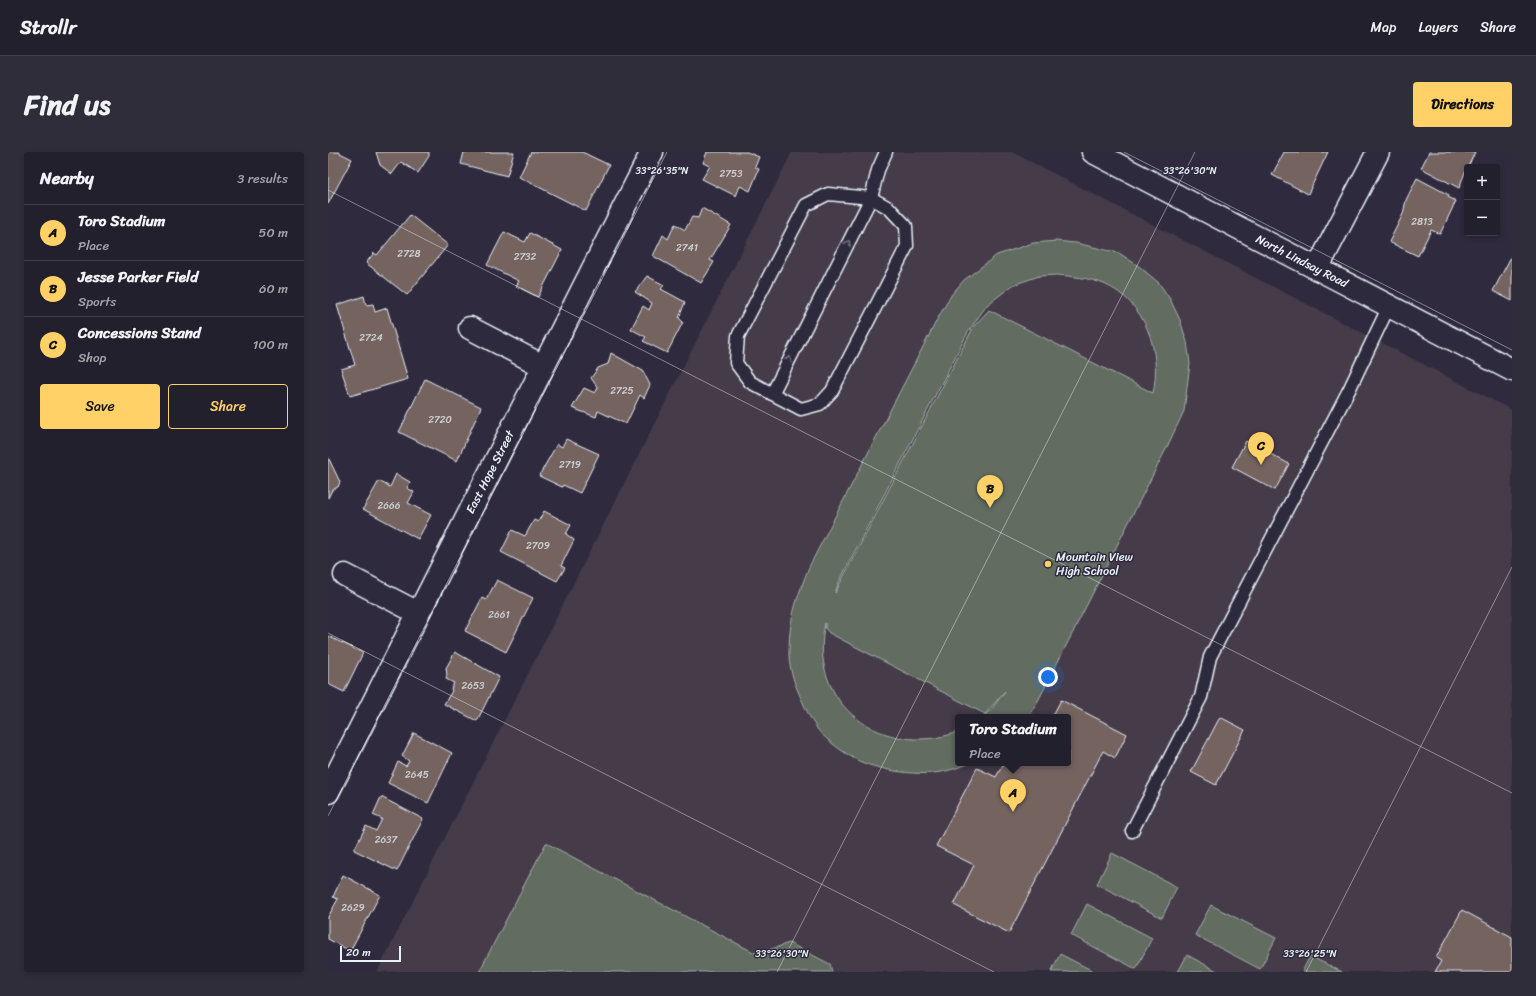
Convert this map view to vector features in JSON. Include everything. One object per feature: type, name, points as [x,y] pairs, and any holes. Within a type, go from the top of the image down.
[{"type":"street","name":"East Hope Street","points":[[328,792],[652,152]]},
{"type":"street","name":"North Lindsay Road","points":[[1093,152],[1512,370]]},
{"type":"street","points":[[1317,269],[1378,152]]},
{"type":"street","points":[[470,328],[544,366]]},
{"type":"street","points":[[345,575],[418,613]]},
{"type":"lane","points":[[772,394],[871,198],[878,170],[886,152]]},
{"type":"lane","points":[[828,194],[871,198],[889,208],[906,226],[907,246],[832,391],[820,404],[801,409],[750,382],[736,363],[738,336],[806,205],[828,194]]},
{"type":"lane","points":[[1132,831],[1201,697],[1210,657],[1349,390],[1389,306]]},
{"type":"shaded area","name":"Mountain View High School","points":[[792,152],[1012,152],[1512,410],[1512,972],[377,972]]},
{"type":"shaded area","points":[[1056,241],[1076,243],[1119,253],[1140,267],[1159,283],[1170,299],[1180,320],[1187,342],[1190,364],[1184,411],[1039,699],[1030,714],[986,714],[991,710],[1005,691],[985,714],[829,633],[825,628],[825,623],[822,652],[828,678],[839,701],[857,718],[878,731],[903,738],[930,738],[955,733],[955,766],[961,766],[936,773],[902,772],[879,768],[859,761],[832,743],[818,730],[811,719],[798,692],[789,662],[789,638],[792,617],[809,567],[939,316],[952,294],[964,280],[997,255],[1033,243]],"holes":[[[1056,275],[1098,282],[1119,292],[1131,303],[1140,316],[1148,330],[1153,345],[1155,361],[1153,393],[989,310],[974,326],[835,593],[839,582],[968,332],[987,305],[1013,285],[1039,276]]]},
{"type":"shaded area","points":[[546,843],[757,954],[789,943],[830,964],[832,972],[479,972]]},
{"type":"shaded area","points":[[1112,853],[1177,887],[1162,918],[1097,884]]},
{"type":"shaded area","points":[[1087,904],[1152,938],[1136,969],[1071,935]]},
{"type":"shaded area","points":[[1211,905],[1276,938],[1260,969],[1195,935]]},
{"type":"shaded area","points":[[1060,954],[1095,972],[1051,972]]},
{"type":"shaded area","points":[[1187,955],[1219,972],[1178,972]]},
{"type":"shaded area","points":[[1310,956],[1342,972],[1302,972]]},
{"type":"building","points":[[328,152],[338,152],[352,159],[328,204]]},
{"type":"building","points":[[376,152],[429,152],[429,156],[418,173],[401,162],[392,174],[380,165]]},
{"type":"building","points":[[464,152],[514,152],[507,176],[461,164]]},
{"type":"building","points":[[531,152],[582,152],[609,165],[586,211],[519,177]]},
{"type":"building","points":[[707,152],[747,152],[759,157],[755,167],[759,169],[750,191],[740,186],[736,196],[702,179],[710,166],[703,163]]},
{"type":"building","points":[[1284,152],[1328,152],[1308,194],[1272,175]]},
{"type":"building","points":[[1429,152],[1475,152],[1469,164],[1464,164],[1464,175],[1459,188],[1421,168]]},
{"type":"building","points":[[1417,178],[1449,195],[1448,197],[1456,201],[1440,234],[1431,230],[1418,256],[1389,242],[1403,214],[1406,200]]},
{"type":"building","points":[[702,208],[731,225],[710,260],[714,262],[701,283],[653,256],[663,235],[668,239],[675,224],[685,230],[692,217],[698,218]]},
{"type":"building","points":[[410,215],[448,245],[407,295],[366,263],[374,253],[377,255]]},
{"type":"building","points":[[504,232],[525,242],[530,233],[562,250],[538,297],[516,286],[519,281],[487,265]]},
{"type":"building","points":[[1512,255],[1512,301],[1493,291]]},
{"type":"building","points":[[647,276],[664,285],[661,289],[685,302],[679,318],[683,322],[667,353],[643,341],[646,337],[631,329],[643,306],[649,310],[652,303],[635,292]]},
{"type":"building","points":[[364,296],[366,305],[373,304],[375,312],[387,308],[408,379],[350,396],[341,369],[355,365],[337,305]]},
{"type":"building","points":[[611,353],[643,371],[650,385],[644,398],[640,395],[626,424],[598,411],[596,417],[572,408],[584,388],[595,393],[598,388],[591,378],[598,368],[608,364]]},
{"type":"building","points":[[425,379],[481,407],[457,461],[399,432]]},
{"type":"building","points":[[566,439],[599,454],[580,493],[563,485],[562,487],[539,476],[557,444],[562,447]]},
{"type":"building","points":[[1246,441],[1289,464],[1275,490],[1232,467]]},
{"type":"building","points":[[328,457],[340,482],[338,487],[332,490],[328,498]]},
{"type":"building","points":[[396,474],[410,482],[407,488],[414,492],[408,503],[431,515],[418,539],[363,509],[379,481],[390,487]]},
{"type":"building","points":[[544,511],[571,525],[566,534],[574,540],[561,566],[565,568],[557,581],[501,552],[512,530],[525,536],[534,520],[538,522]]},
{"type":"building","points":[[497,580],[533,598],[506,652],[465,631],[482,598],[486,600]]},
{"type":"building","points":[[328,636],[363,653],[344,692],[328,684]]},
{"type":"building","points":[[455,652],[499,677],[477,721],[444,704],[452,691],[451,689],[454,683],[446,679],[446,668]]},
{"type":"building","points":[[1061,700],[1127,734],[1115,758],[1103,751],[1009,933],[954,905],[974,865],[936,846],[977,768],[996,777],[1002,766],[1071,766],[1071,714],[1054,714]]},
{"type":"building","points":[[1220,717],[1245,730],[1216,785],[1191,772]]},
{"type":"building","points":[[414,733],[452,753],[428,803],[388,783],[398,762],[406,766],[409,761],[402,756]]},
{"type":"building","points":[[381,797],[423,819],[397,871],[354,850],[366,826],[376,831],[382,819],[373,815]]},
{"type":"building","points":[[343,875],[380,895],[350,951],[328,939],[328,917],[338,899],[333,897]]},
{"type":"building","points":[[1462,910],[1512,937],[1512,972],[1435,972],[1441,961],[1436,958]]},
{"type":"place","name":"Concessions Stand","points":[[1261,465]]},
{"type":"place","name":"Jesse Parker Field","points":[[990,508]]},
{"type":"place","name":"Mountain View High School","points":[[1048,564]]},
{"type":"place","name":"Toro Stadium","points":[[1013,812]]}]
